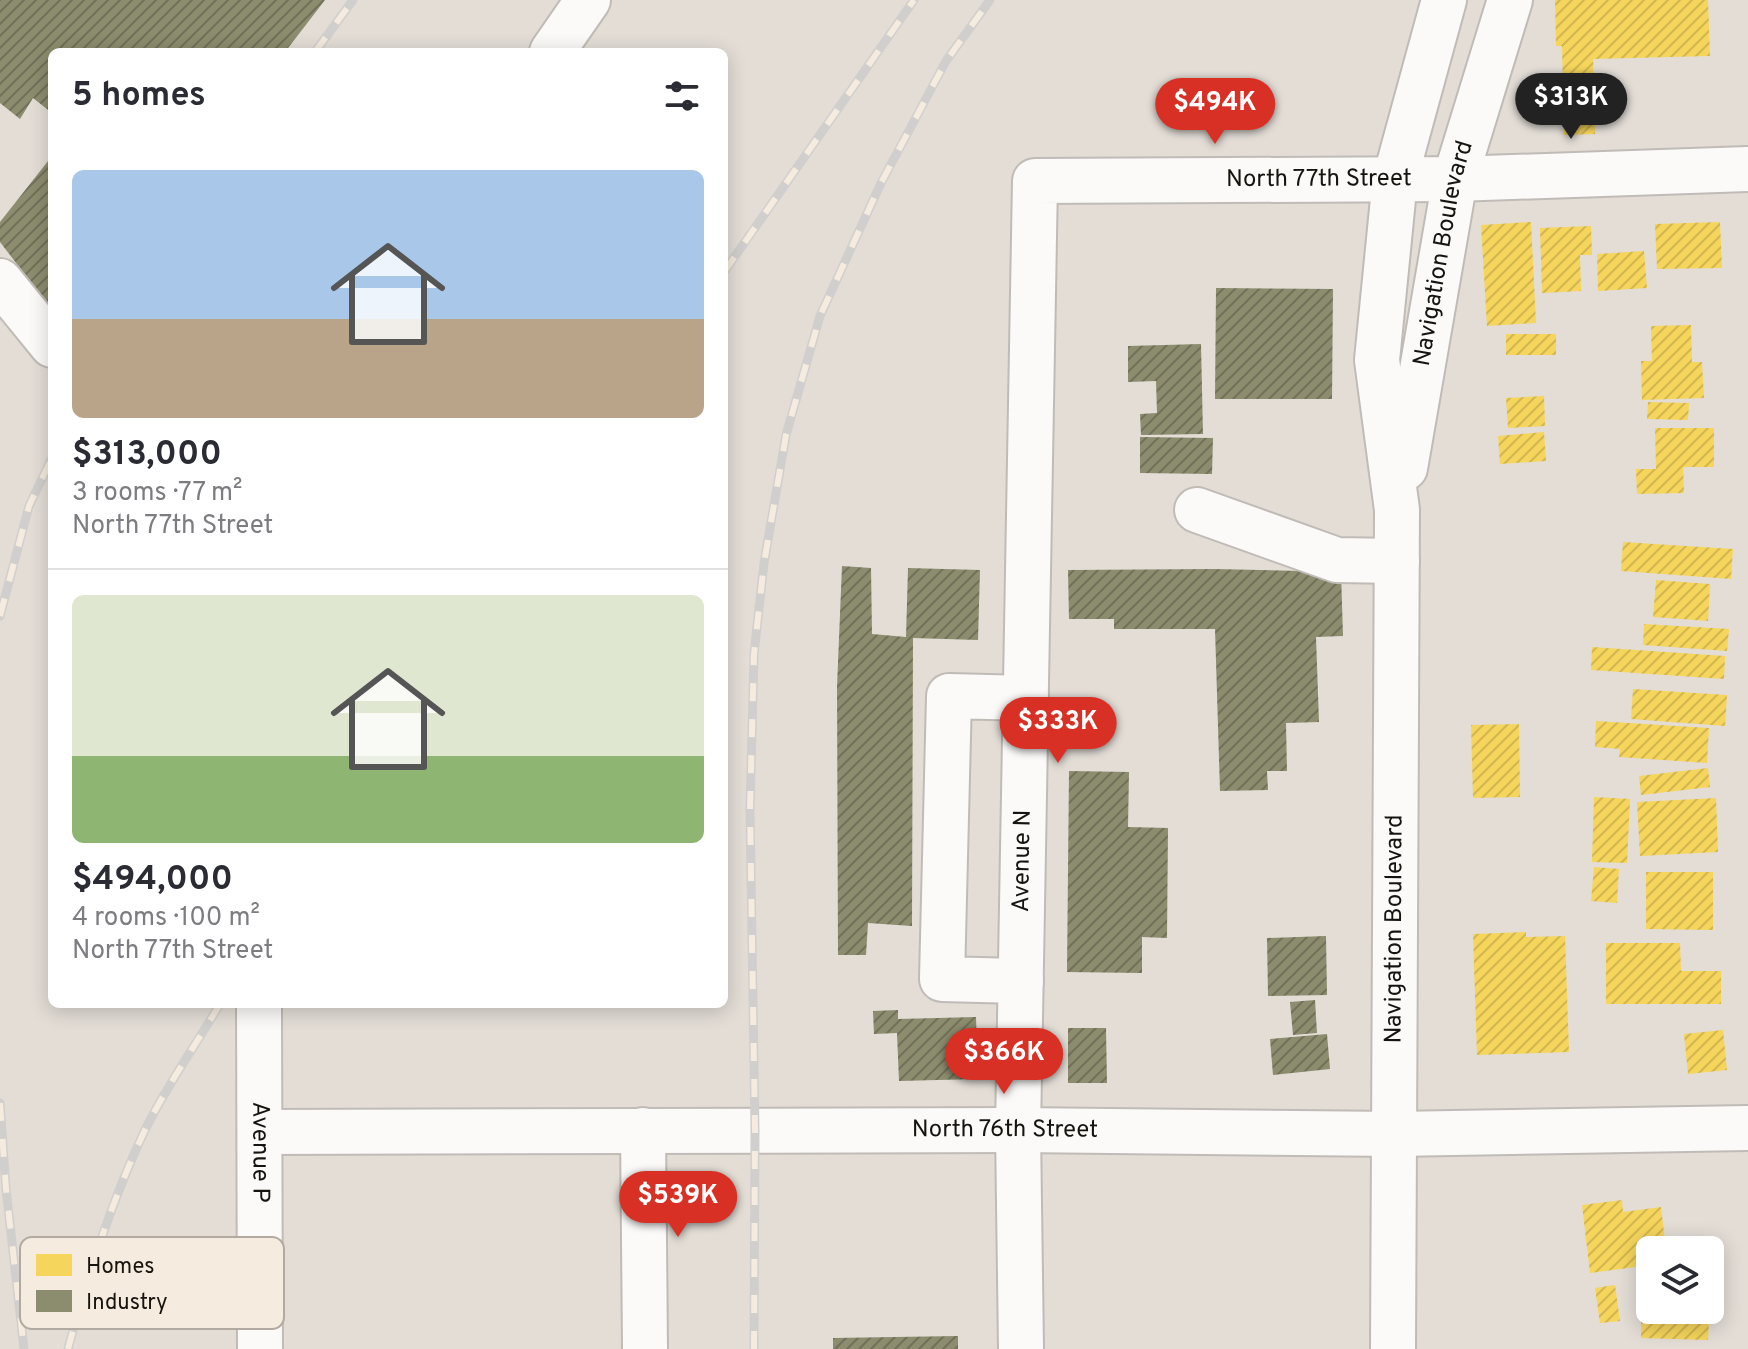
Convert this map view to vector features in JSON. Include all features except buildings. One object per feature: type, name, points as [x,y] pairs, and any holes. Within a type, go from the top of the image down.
[{"type":"street","points":[[555,48],[588,0]]},
{"type":"street","name":"Navigation Boulevard","points":[[1393,1349],[1397,510],[1377,360],[1395,179],[1444,0]]},
{"type":"street","name":"Navigation Boulevard","points":[[1397,510],[1455,179],[1510,0]]},
{"type":"street","name":"North 77th Street","points":[[1035,181],[1455,179],[1748,169]]},
{"type":"street","name":"Avenue N","points":[[1021,1349],[1018,1130],[1035,181]]},
{"type":"street","points":[[0,281],[48,340]]},
{"type":"street","points":[[1197,510],[1337,560],[1397,561]]},
{"type":"street","points":[[1021,981],[942,979],[949,696],[1026,698]]},
{"type":"street","name":"Avenue P","points":[[259,1008],[261,1237]]},
{"type":"street","name":"North 76th Street","points":[[261,1132],[1018,1130],[1395,1134],[1748,1128]]},
{"type":"street","points":[[643,1130],[645,1349]]},
{"type":"street","name":"Avenue P","points":[[260,1329],[260,1349]]},
{"type":"railway","points":[[318,48],[353,0]]},
{"type":"railway","points":[[728,266],[914,0]]},
{"type":"railway","points":[[754,1349],[755,1130],[750,809],[754,654],[764,563],[786,435],[820,316],[881,183],[946,61],[990,0]]},
{"type":"railway","points":[[0,616],[29,506],[48,466]]},
{"type":"railway","points":[[102,1237],[145,1130],[218,1008]]},
{"type":"railway","points":[[0,1103],[20,1313]]},
{"type":"railway","points":[[22,1329],[24,1349]]},
{"type":"railway","points":[[68,1349],[74,1329]]}]
